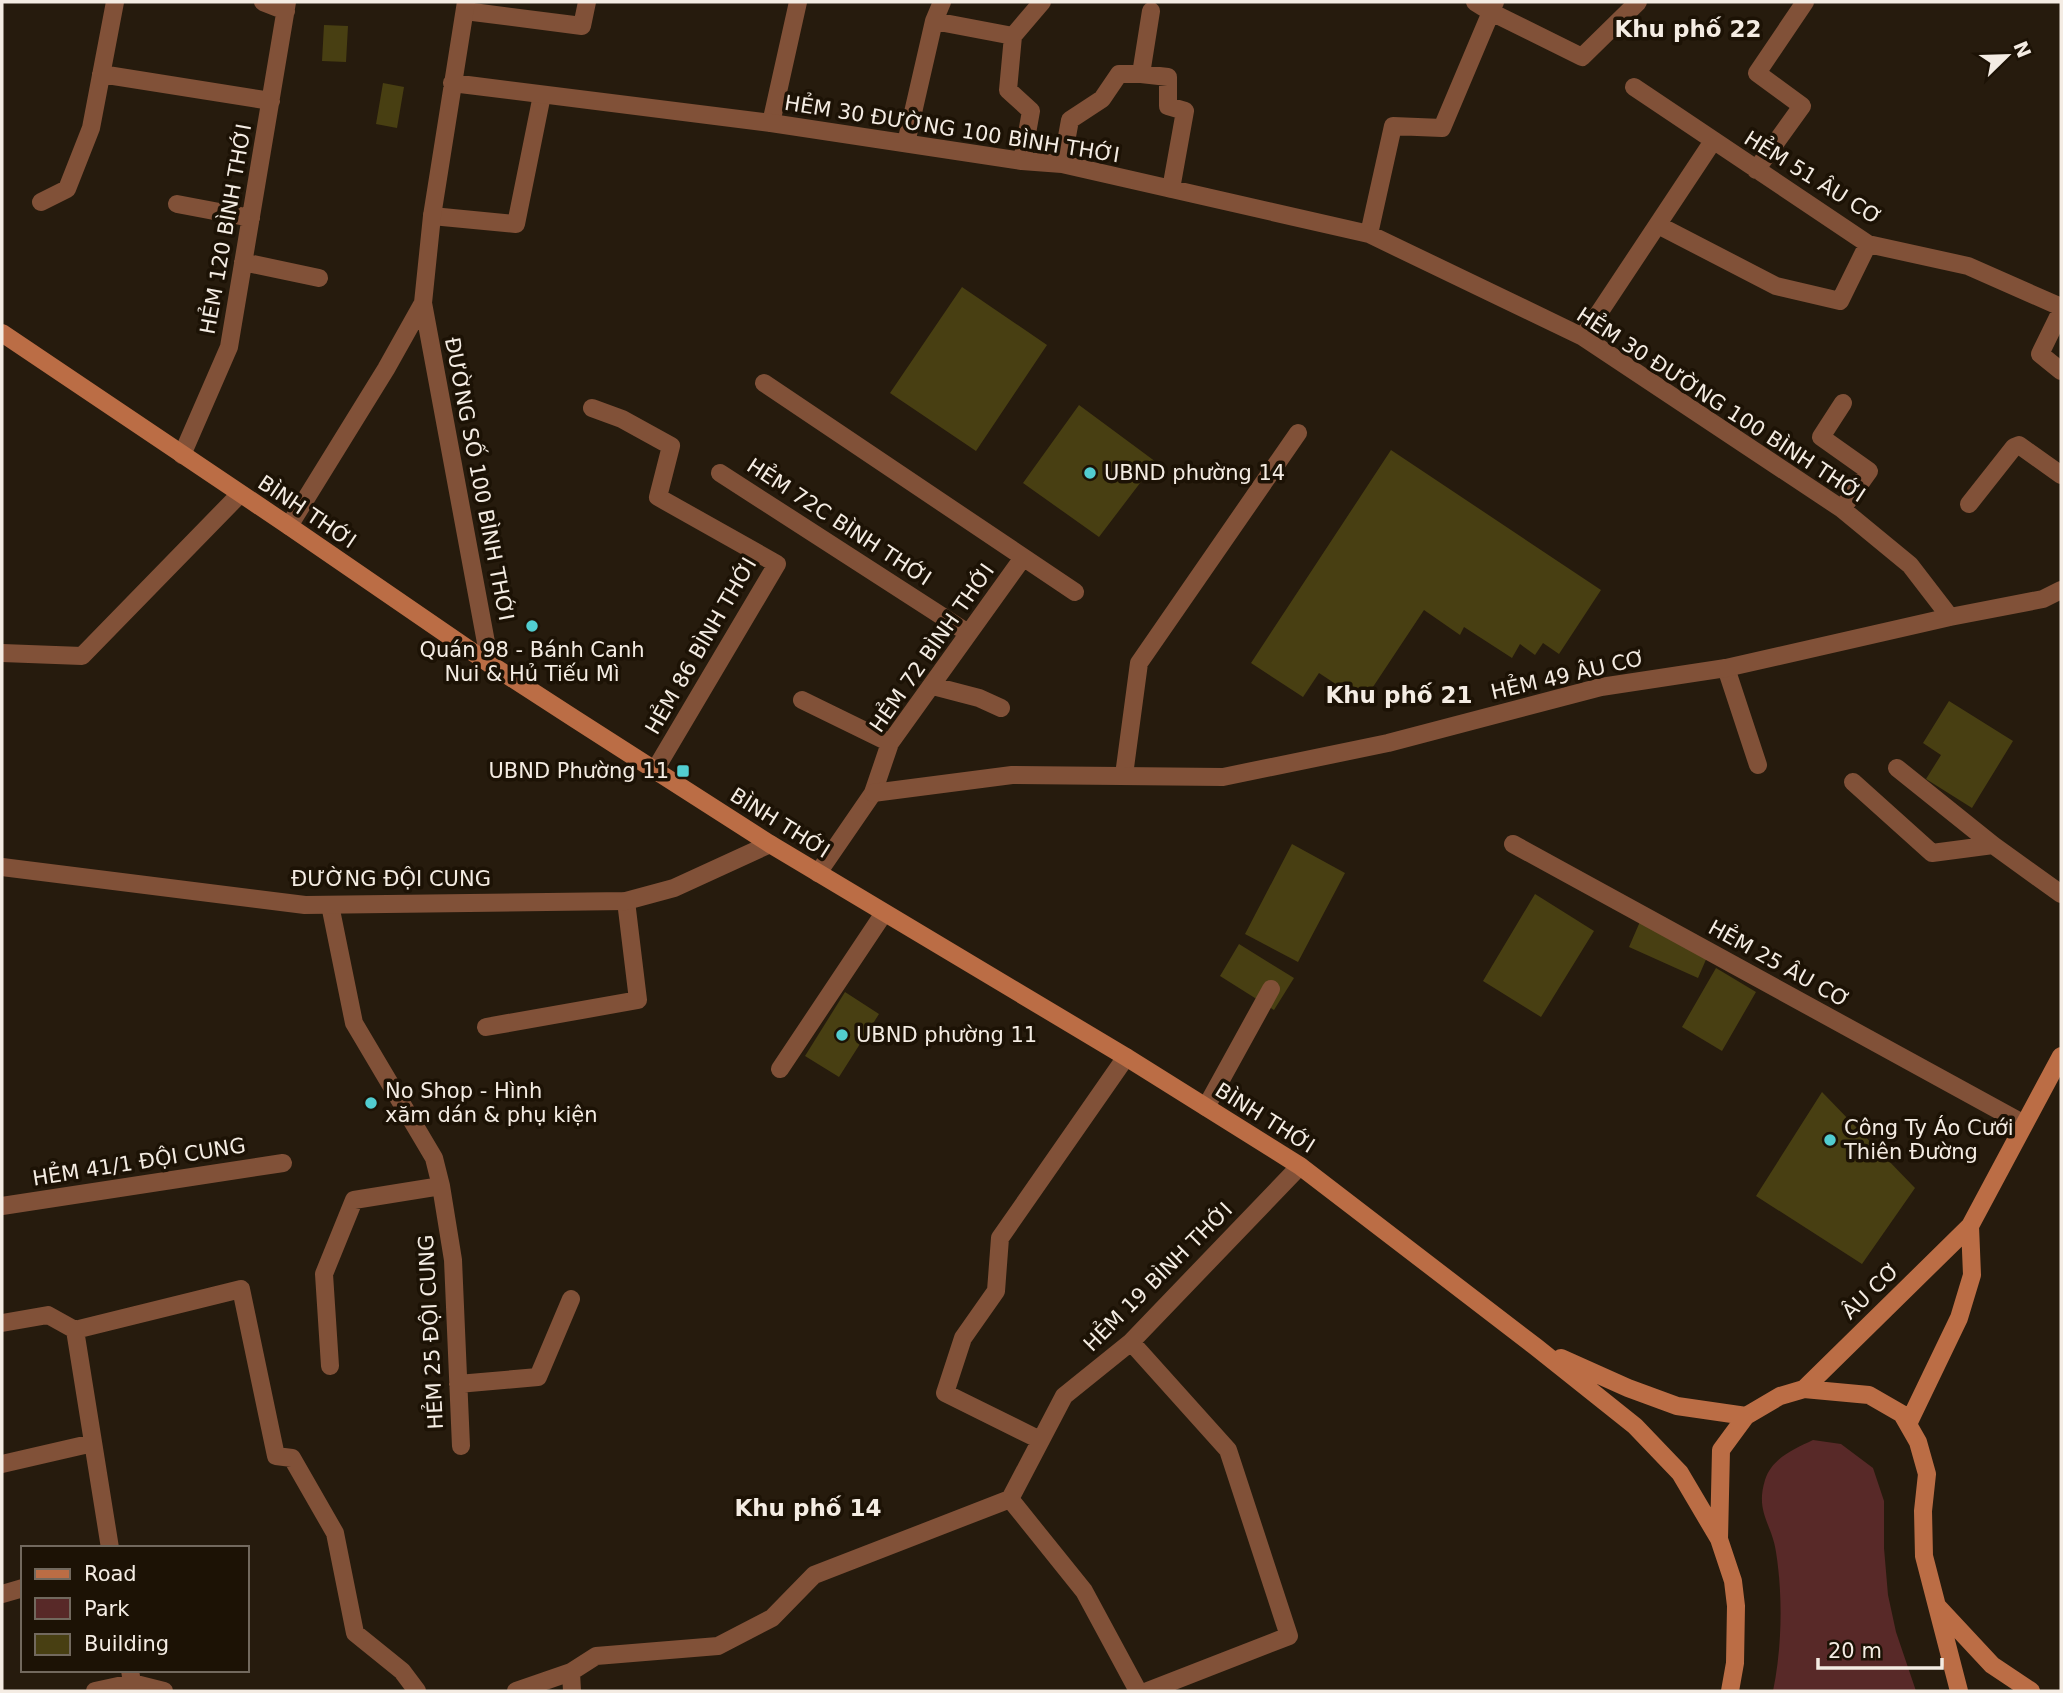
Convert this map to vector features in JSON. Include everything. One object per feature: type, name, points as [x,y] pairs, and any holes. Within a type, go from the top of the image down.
[{"type":"main road","name":"BÌNH THỚI","points":[[2,334],[490,664],[770,844],[1126,1057],[1300,1166],[1536,1346],[1635,1426],[1680,1473],[1719,1539]]},
{"type":"main road","name":"ÂU CƠ","points":[[1804,1389],[1970,1226],[2061,1056]]},
{"type":"main road","points":[[1908,1424],[1959,1318],[1972,1275],[1970,1226]]},
{"type":"main road","name":"BÌNH THỚI","points":[[1536,1346],[1628,1388],[1677,1406],[1746,1416]]},
{"type":"main road","points":[[1730,1691],[1735,1663],[1737,1606],[1734,1581],[1719,1539],[1721,1450],[1746,1416],[1780,1396],[1804,1389],[1869,1395],[1902,1414],[1918,1442],[1927,1474],[1923,1511],[1924,1556],[1959,1691]]},
{"type":"main road","points":[[1935,1603],[1992,1665],[2031,1691]]},
{"type":"street","points":[[41,202],[67,189],[91,128],[115,2]]},
{"type":"street","points":[[264,2],[287,7]]},
{"type":"street","points":[[465,7],[582,26],[587,2]]},
{"type":"street","points":[[771,123],[799,2]]},
{"type":"street","points":[[906,144],[934,21],[942,2]]},
{"type":"street","points":[[1022,161],[1031,111],[1008,90],[1013,36],[1042,2]]},
{"type":"street","points":[[1475,2],[1493,7],[1582,57],[1638,2]]},
{"type":"street","points":[[1756,170],[1802,106],[1757,73],[1805,2]]},
{"type":"street","name":"HẺM 120 BÌNH THỚI","points":[[182,455],[229,347],[287,7]]},
{"type":"street","name":"ĐƯỜNG SỐ 100 BÌNH THỚI","points":[[465,7],[432,216],[423,303],[490,664]]},
{"type":"street","points":[[1369,234],[1393,126],[1442,128],[1493,7]]},
{"type":"street","points":[[1141,74],[1151,11]]},
{"type":"street","points":[[934,21],[1013,36]]},
{"type":"street","points":[[101,74],[271,101]]},
{"type":"street","points":[[1062,164],[1070,120],[1101,99],[1119,74],[1168,77],[1168,106],[1185,111],[1171,190]]},
{"type":"street","name":"HẺM 30 ĐƯỜNG 100 BÌNH THỚI","points":[[452,83],[771,123],[1022,161],[1062,164],[1369,234],[1583,337],[1842,509],[1910,565],[1950,617]]},
{"type":"street","name":"HẺM 51 ÂU CƠ","points":[[1633,87],[1868,244],[1968,266],[2061,309],[2040,354],[2061,372]]},
{"type":"street","points":[[432,216],[516,224],[542,95]]},
{"type":"street","points":[[1583,337],[1713,141]]},
{"type":"street","points":[[177,204],[251,218]]},
{"type":"street","points":[[1658,225],[1776,286],[1840,301],[1868,244]]},
{"type":"street","points":[[243,262],[319,278]]},
{"type":"street","name":"ĐƯỜNG SỐ 100 BÌNH THỚI","points":[[289,526],[386,369],[423,303]]},
{"type":"street","points":[[764,383],[1022,559],[1075,592]]},
{"type":"street","points":[[1842,509],[1869,471],[1821,437],[1843,403]]},
{"type":"street","name":"HẺM 86 BÌNH THỚI","points":[[592,408],[622,419],[671,446],[658,497],[778,564],[655,770]]},
{"type":"street","points":[[1124,775],[1139,663],[1298,433]]},
{"type":"street","points":[[1969,504],[2019,444],[2061,475]]},
{"type":"street","name":"HẺM 72C BÌNH THỚI","points":[[720,473],[968,633]]},
{"type":"street","points":[[2,653],[82,656],[240,494]]},
{"type":"street","name":"HẺM 72 BÌNH THỚI","points":[[818,873],[873,793],[890,743],[1022,559]]},
{"type":"street","name":"HẺM 49 ÂU CƠ","points":[[873,793],[1012,775],[1223,777],[1388,743],[1601,687],[1726,668],[1950,617],[2043,599],[2061,590]]},
{"type":"street","points":[[1726,668],[1758,765]]},
{"type":"street","points":[[933,685],[979,698],[1002,708]]},
{"type":"street","points":[[802,700],[890,743]]},
{"type":"street","points":[[1897,768],[1993,845],[2061,894]]},
{"type":"street","points":[[1853,782],[1932,853],[1993,845]]},
{"type":"street","name":"ĐƯỜNG ĐỘI CUNG","points":[[2,867],[305,905],[626,901],[674,888],[770,844]]},
{"type":"street","name":"HẺM 25 ÂU CƠ","points":[[1513,844],[2024,1124]]},
{"type":"street","points":[[486,1027],[638,1000],[626,901]]},
{"type":"street","name":"HẺM 25 ĐỘI CUNG","points":[[330,905],[354,1023],[434,1157],[442,1186],[453,1260],[461,1446]]},
{"type":"street","points":[[780,1069],[884,913]]},
{"type":"street","points":[[1206,1107],[1271,989]]},
{"type":"street","points":[[1040,1440],[945,1393],[963,1338],[996,1291],[1000,1238],[1126,1057]]},
{"type":"street","name":"HẺM 41/1 ĐỘI CUNG","points":[[2,1206],[283,1163]]},
{"type":"street","name":"HẺM 19 BÌNH THỚI","points":[[1010,1499],[1064,1396],[1131,1342],[1300,1166]]},
{"type":"street","points":[[330,1366],[324,1274],[354,1200],[442,1186]]},
{"type":"street","points":[[2,1323],[48,1315],[75,1330],[240,1289],[276,1455],[292,1458],[335,1533],[355,1633],[402,1671],[418,1691]]},
{"type":"street","points":[[458,1384],[538,1377],[571,1299]]},
{"type":"street","points":[[75,1330],[110,1546]]},
{"type":"street","points":[[1131,1342],[1228,1450],[1289,1636],[1148,1691]]},
{"type":"street","points":[[2,1464],[93,1443]]},
{"type":"street","points":[[516,1691],[571,1672],[596,1656],[718,1646],[772,1618],[814,1575],[1010,1499],[1084,1591],[1138,1691]]},
{"type":"street","points":[[2,1594],[21,1589]]},
{"type":"street","points":[[571,1672],[572,1691]]},
{"type":"street","points":[[95,1691],[131,1677],[164,1691]]},
{"type":"green space","points":[[1813,1440],[1841,1444],[1873,1468],[1884,1501],[1888,1595],[1896,1632],[1916,1691],[1773,1691],[1780,1640],[1780,1586],[1774,1542],[1763,1509],[1762,1491],[1768,1472],[1778,1460]]},
{"type":"building","points":[[324,25],[348,26],[346,62],[322,61]]},
{"type":"building","points":[[383,83],[404,87],[397,128],[376,124]]},
{"type":"building","points":[[962,287],[1047,345],[976,451],[890,393]]},
{"type":"building","name":"UBND phường 14","points":[[1079,405],[1156,462],[1099,537],[1023,483]]},
{"type":"building","points":[[1391,450],[1601,590],[1559,654],[1543,643],[1535,655],[1520,644],[1512,658],[1464,627],[1460,635],[1424,610],[1363,702],[1319,673],[1303,697],[1251,663]]},
{"type":"building","points":[[1949,701],[2013,741],[1972,808],[1926,779],[1941,755],[1923,743]]},
{"type":"building","points":[[1292,844],[1345,873],[1298,962],[1245,934]]},
{"type":"building","points":[[1535,894],[1594,931],[1541,1017],[1483,981]]},
{"type":"building","points":[[1642,917],[1711,948],[1698,978],[1629,947]]},
{"type":"building","points":[[1239,944],[1294,978],[1274,1010],[1220,976]]},
{"type":"building","points":[[1716,968],[1756,992],[1722,1051],[1682,1027]]},
{"type":"building","name":"UBND phường 11","points":[[845,992],[879,1014],[839,1077],[805,1056]]},
{"type":"building","name":"Công Ty Áo Cưới Thiên Đường","points":[[1822,1092],[1915,1188],[1862,1264],[1756,1196]]},
{"type":"place","name":"UBND phường 14","points":[[1090,473]]},
{"type":"place","name":"Quán 98 - Bánh Canh Nui & Hủ Tiếu Mì","points":[[532,626]]},
{"type":"place","name":"UBND Phường 11","points":[[683,771]]},
{"type":"place","name":"UBND phường 11","points":[[842,1035]]},
{"type":"place","name":"No Shop - Hình xăm dán & phụ kiện","points":[[371,1103]]},
{"type":"place","name":"Công Ty Áo Cưới Thiên Đường","points":[[1830,1140]]},
{"type":"district","name":"Khu phố 22","points":[[1688,29]]},
{"type":"district","name":"Khu phố 21","points":[[1399,695]]},
{"type":"district","name":"Khu phố 14","points":[[808,1508]]}]
